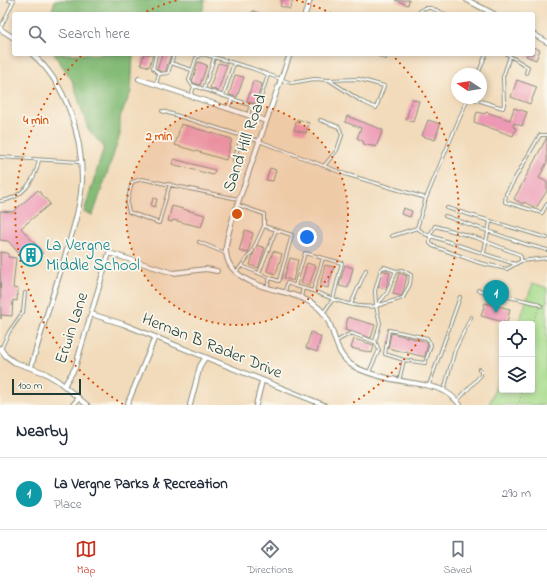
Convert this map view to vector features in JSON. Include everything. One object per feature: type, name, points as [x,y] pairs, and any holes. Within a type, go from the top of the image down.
[{"type":"street","points":[[306,12],[310,0]]},
{"type":"street","points":[[467,0],[490,12]]},
{"type":"street","points":[[0,29],[12,37]]},
{"type":"street","points":[[535,35],[547,42]]},
{"type":"street","points":[[31,367],[76,218],[82,181],[79,147],[70,112],[57,85],[34,56]]},
{"type":"street","name":"Sand Hill Road","points":[[227,253],[226,247],[238,204],[289,56]]},
{"type":"street","points":[[139,79],[266,121]]},
{"type":"street","name":"Erwin Lane","points":[[64,386],[75,368],[109,253],[173,273],[206,269],[217,271]]},
{"type":"street","points":[[227,253],[231,268],[245,279],[267,288],[301,298],[315,306],[323,313],[331,325],[335,342],[343,358],[354,367],[399,381],[429,385],[444,390],[460,405]]},
{"type":"street","name":"Hernan B Rader Drive","points":[[91,314],[155,337],[324,405]]},
{"type":"street","points":[[127,405],[155,337]]},
{"type":"street","points":[[1,349],[6,356],[14,362],[45,373],[87,405]]},
{"type":"street","points":[[190,405],[200,366],[205,358]]},
{"type":"street","points":[[256,405],[262,381]]},
{"type":"street","points":[[73,405],[79,398]]},
{"type":"lane","points":[[0,29],[14,1],[9,0]]},
{"type":"lane","points":[[419,12],[424,8],[431,8],[440,12]]},
{"type":"lane","points":[[156,56],[153,68],[159,74]]},
{"type":"lane","points":[[159,74],[168,73],[173,56]]},
{"type":"lane","points":[[200,56],[196,58],[189,80],[194,86],[251,105],[258,106],[268,75]]},
{"type":"lane","points":[[210,56],[291,83],[314,79],[359,79],[384,86],[376,108],[361,101],[329,80]]},
{"type":"lane","points":[[382,56],[385,58]]},
{"type":"lane","points":[[480,68],[485,56]]},
{"type":"lane","points":[[487,103],[503,108],[503,77],[510,56],[528,67],[526,73]]},
{"type":"lane","points":[[204,89],[214,57]]},
{"type":"lane","points":[[171,63],[192,70]]},
{"type":"lane","points":[[223,96],[234,63]]},
{"type":"lane","points":[[156,85],[159,74]]},
{"type":"lane","points":[[191,96],[194,86]]},
{"type":"lane","points":[[228,108],[232,99]]},
{"type":"lane","points":[[417,228],[426,198],[465,104]]},
{"type":"lane","points":[[248,115],[251,105]]},
{"type":"lane","points":[[162,111],[259,141],[324,166],[426,198]]},
{"type":"lane","points":[[320,120],[339,127],[342,135],[337,150],[324,166]]},
{"type":"lane","points":[[547,135],[540,134],[506,194],[505,202],[542,213],[547,204]]},
{"type":"lane","points":[[234,160],[242,136]]},
{"type":"lane","points":[[0,157],[80,162]]},
{"type":"lane","points":[[0,202],[9,200],[25,189],[34,178],[38,160]]},
{"type":"lane","points":[[170,184],[159,223],[129,212],[127,203],[129,192],[132,182],[137,179],[170,184],[240,199]]},
{"type":"lane","points":[[236,272],[252,252],[264,226],[264,214],[238,204]]},
{"type":"lane","points":[[447,208],[547,238]]},
{"type":"lane","points":[[445,216],[525,244],[547,250]]},
{"type":"lane","points":[[484,252],[490,222]]},
{"type":"lane","points":[[242,266],[279,281],[292,235],[264,226]]},
{"type":"lane","points":[[521,261],[521,257],[518,254],[439,226],[433,228],[430,235],[430,243],[432,246],[480,263],[507,269],[521,261],[547,258]]},
{"type":"lane","points":[[417,228],[425,234],[484,252],[515,264]]},
{"type":"lane","points":[[392,236],[417,228]]},
{"type":"lane","points":[[259,273],[276,230]]},
{"type":"lane","points":[[199,242],[227,253]]},
{"type":"lane","points":[[295,286],[306,252],[342,263],[333,300],[323,313]]},
{"type":"lane","points":[[313,291],[323,258]]},
{"type":"lane","points":[[284,293],[287,283],[313,291],[333,300],[365,307],[376,306],[403,298],[410,284],[411,275],[402,270],[396,271],[384,267],[381,269],[375,291],[376,306],[380,323],[375,341],[379,350],[369,372]]},
{"type":"lane","points":[[351,304],[366,270]]},
{"type":"lane","points":[[376,306],[387,293],[396,271]]},
{"type":"lane","points":[[267,288],[270,278]]},
{"type":"lane","points":[[301,298],[303,288]]},
{"type":"lane","points":[[478,290],[536,303],[541,306]]},
{"type":"lane","points":[[1,349],[9,332],[23,312],[25,293]]},
{"type":"lane","points":[[429,385],[460,297]]},
{"type":"lane","points":[[444,390],[455,350],[471,317]]},
{"type":"lane","points":[[389,330],[427,338],[431,345],[425,363],[404,360],[385,354],[389,330]]},
{"type":"lane","points":[[335,342],[351,333],[375,341]]},
{"type":"lane","points":[[399,381],[404,360]]},
{"type":"lane","points":[[457,401],[481,375],[481,371],[479,369]]},
{"type":"path","points":[[534,321],[541,306],[547,303]]},
{"type":"path","points":[[520,405],[521,393]]},
{"type":"path","points":[[517,405],[520,401]]},
{"type":"green space","points":[[55,0],[205,0],[202,12],[52,12]]},
{"type":"green space","points":[[55,56],[133,56],[131,92],[120,117],[120,135],[93,215],[84,212],[104,147],[88,129],[72,80]]},
{"type":"green space","points":[[533,283],[547,288],[547,405],[489,405],[499,377],[499,393],[535,393],[535,321],[519,321]]},
{"type":"building","points":[[282,0],[293,0],[290,9],[280,6]]},
{"type":"building","points":[[395,0],[409,0],[408,5]]},
{"type":"building","points":[[535,48],[540,50],[536,60],[526,56],[535,56]]},
{"type":"building","points":[[143,56],[152,56],[149,67],[141,64]]},
{"type":"building","points":[[161,56],[170,56],[165,73],[157,70]]},
{"type":"building","points":[[198,62],[207,65],[200,85],[192,82]]},
{"type":"building","points":[[218,63],[227,65],[218,91],[210,88]]},
{"type":"building","points":[[235,75],[244,77],[237,97],[229,95]]},
{"type":"building","points":[[517,80],[537,87],[530,104],[511,97]]},
{"type":"building","points":[[253,81],[262,84],[255,104],[247,101]]},
{"type":"building","points":[[412,99],[419,101],[413,122],[406,120]]},
{"type":"building","points":[[514,108],[527,112],[522,126],[514,123],[513,127],[516,128],[513,136],[474,122],[477,112],[485,114],[486,112],[510,120]]},
{"type":"building","points":[[347,116],[383,130],[376,147],[363,144],[364,142],[357,138],[361,128],[345,122]]},
{"type":"building","points":[[297,119],[309,123],[306,133],[294,130]]},
{"type":"building","points":[[428,120],[440,124],[435,140],[422,136]]},
{"type":"building","points":[[181,124],[232,139],[226,160],[175,145]]},
{"type":"building","points":[[547,137],[547,162],[539,178],[547,182],[547,191],[536,208],[524,202],[523,204],[514,199]]},
{"type":"building","points":[[174,159],[215,170],[213,175],[172,164]]},
{"type":"building","points":[[270,168],[276,170],[273,181],[266,180]]},
{"type":"building","name":"La Vergne Middle School","points":[[38,190],[50,204],[21,228],[43,253],[29,265],[8,241],[0,240],[0,211],[13,212]]},
{"type":"building","points":[[153,198],[157,199],[155,207],[151,206]]},
{"type":"building","points":[[172,206],[205,215],[201,227],[173,220],[172,222],[168,221]]},
{"type":"building","points":[[403,208],[412,211],[410,217],[401,214]]},
{"type":"building","points":[[245,230],[253,233],[248,253],[239,251]]},
{"type":"building","points":[[256,245],[265,248],[258,268],[250,265]]},
{"type":"building","points":[[273,251],[282,254],[276,274],[267,271]]},
{"type":"building","points":[[0,252],[8,253],[8,257],[16,258],[13,288],[18,289],[17,301],[13,300],[12,316],[1,315],[1,319]]},
{"type":"building","points":[[290,258],[298,260],[293,281],[284,278]]},
{"type":"building","points":[[307,263],[316,266],[309,286],[301,283]]},
{"type":"building","points":[[325,265],[334,267],[328,288],[320,286]]},
{"type":"building","points":[[345,265],[353,268],[348,288],[339,286]]},
{"type":"building","points":[[382,270],[390,273],[386,289],[378,287]]},
{"type":"building","points":[[399,273],[407,276],[402,296],[393,294]]},
{"type":"building","points":[[485,303],[510,309],[507,321],[500,321],[481,316]]},
{"type":"building","points":[[348,317],[375,325],[371,338],[345,330]]},
{"type":"building","points":[[311,332],[321,337],[317,352],[306,348]]},
{"type":"building","points":[[391,333],[428,342],[425,357],[388,348]]},
{"type":"building","points":[[354,339],[374,345],[372,353],[351,348]]},
{"type":"place","name":"La Vergne Middle School","points":[[31,255]]},
{"type":"place","name":"La Vergne Parks & Recreation","points":[[496,313]]}]
